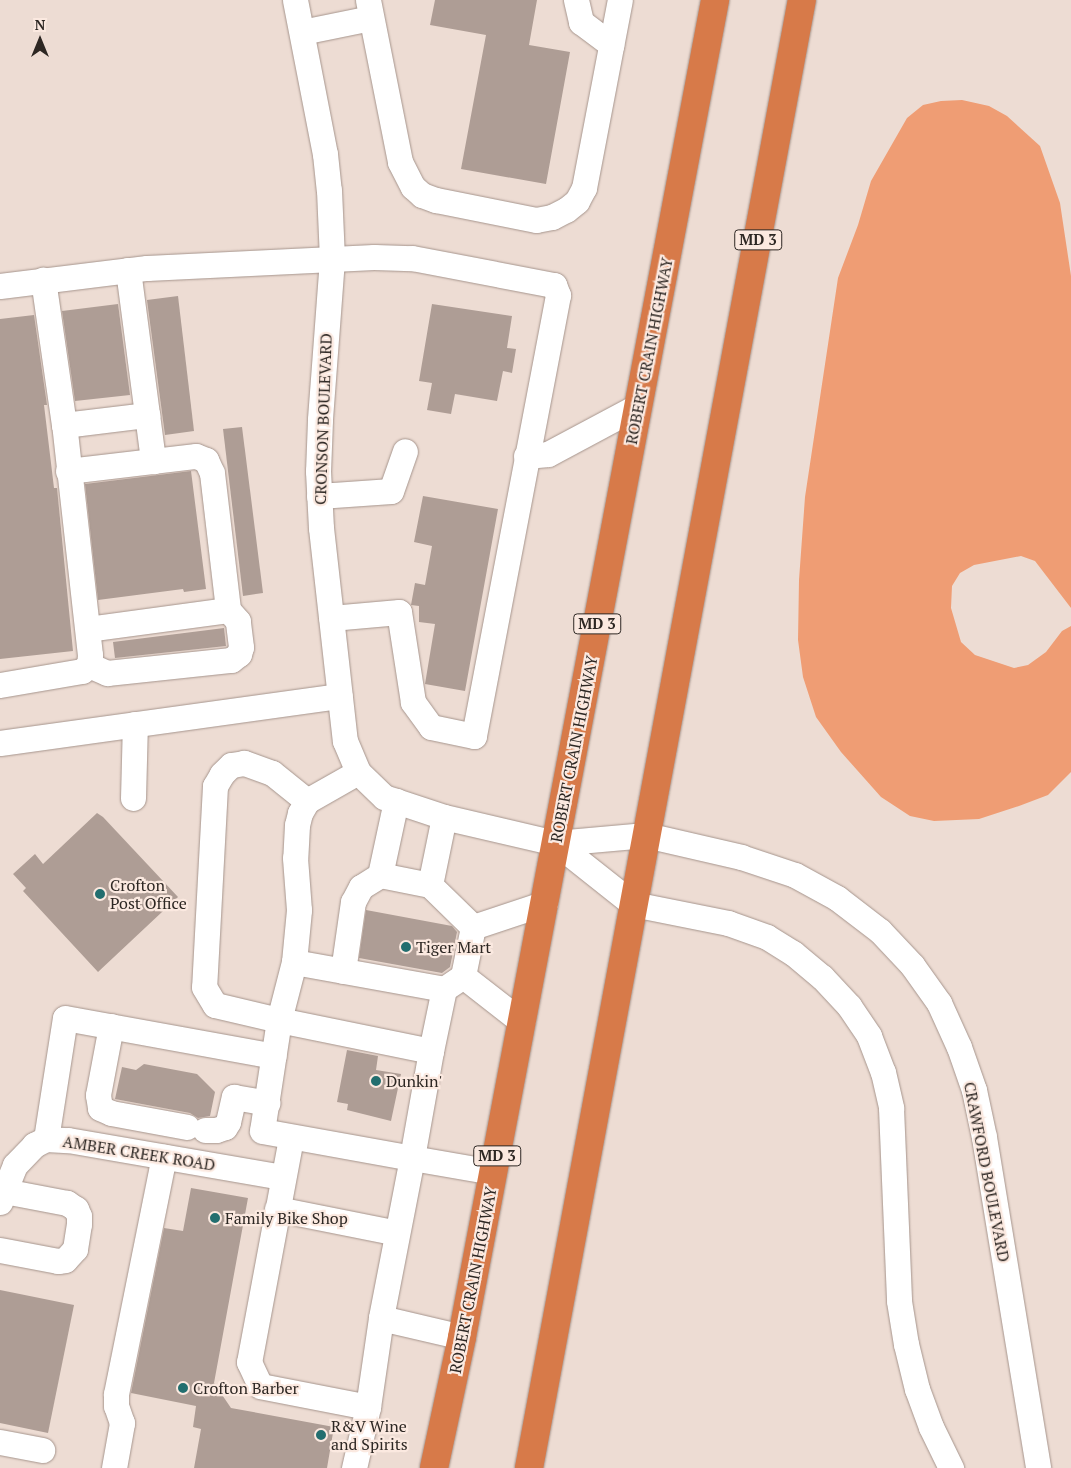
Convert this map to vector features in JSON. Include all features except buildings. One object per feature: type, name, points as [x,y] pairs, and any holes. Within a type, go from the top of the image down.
[{"type":"highway","name":"ROBERT CRAIN HIGHWAY","points":[[434,1468],[494,1172],[714,0]]},
{"type":"highway","name":"MD 3","points":[[530,1468],[802,0]]},
{"type":"street","name":"CRONSON BOULEVARD","points":[[295,0],[325,154],[332,259],[320,420],[319,496],[345,742],[358,772],[384,797],[444,817],[556,843]]},
{"type":"street","points":[[576,0],[582,22],[611,45]]},
{"type":"street","points":[[302,32],[370,9],[400,162],[413,187],[422,195],[436,200],[536,220],[552,217],[566,210],[577,201],[584,188],[620,0]]},
{"type":"street","points":[[0,286],[128,270],[374,257],[412,258],[554,285],[558,295],[474,736],[430,727],[413,702],[399,612],[331,618]]},
{"type":"street","points":[[128,270],[153,461]]},
{"type":"street","points":[[0,685],[82,671],[88,665],[90,655],[64,425],[44,280]]},
{"type":"street","points":[[526,456],[548,454],[638,406]]},
{"type":"street","points":[[64,425],[146,414]]},
{"type":"street","points":[[319,496],[391,491],[405,451]]},
{"type":"street","points":[[68,471],[196,456],[206,460],[212,473],[228,610],[238,621],[241,647],[239,654],[231,660],[107,673],[88,665]]},
{"type":"street","points":[[88,630],[228,610]]},
{"type":"street","points":[[0,743],[340,696]]},
{"type":"street","points":[[133,798],[135,724]]},
{"type":"street","points":[[307,801],[272,772],[244,763],[231,766],[222,774],[215,786],[204,988],[215,1005],[430,1051]]},
{"type":"street","points":[[358,772],[307,801],[297,825],[295,858],[299,910],[294,962],[279,1020],[262,1131],[291,1138],[494,1172]]},
{"type":"street","points":[[380,875],[396,801]]},
{"type":"street","points":[[430,885],[444,817]]},
{"type":"street","name":"CRAWFORD BOULEVARD","points":[[556,843],[646,835],[742,857],[795,875],[836,898],[880,931],[912,964],[938,1003],[960,1047],[974,1090],[984,1137],[1038,1468]]},
{"type":"street","points":[[556,843],[633,904],[728,923],[767,937],[793,953],[822,976],[849,1006],[869,1036],[883,1072],[891,1108],[899,1301],[906,1344],[917,1389],[931,1427],[951,1468]]},
{"type":"street","points":[[343,971],[353,902],[361,887],[380,875],[430,885],[473,927]]},
{"type":"street","points":[[473,927],[545,903]]},
{"type":"street","points":[[354,1468],[368,1407],[381,1318],[412,1158],[430,1051],[473,927]]},
{"type":"street","points":[[294,962],[343,971],[453,982],[522,1022]]},
{"type":"street","points":[[46,1139],[65,1018],[274,1056]]},
{"type":"street","points":[[111,1026],[98,1095],[100,1108],[111,1112],[216,1130],[225,1127],[228,1122],[234,1097],[267,1103]]},
{"type":"street","points":[[291,1138],[249,1362],[260,1386],[368,1407]]},
{"type":"street","name":"AMBER CREEK ROAD","points":[[2,1197],[15,1165],[34,1145],[46,1139],[68,1140],[283,1177]]},
{"type":"street","points":[[114,1468],[122,1423],[116,1406],[116,1394],[164,1157]]},
{"type":"street","points":[[0,1250],[58,1261],[65,1260],[74,1249],[80,1224],[80,1216],[76,1209],[67,1203],[2,1197]]},
{"type":"street","points":[[277,1209],[397,1233]]},
{"type":"street","points":[[381,1318],[462,1337]]},
{"type":"street","points":[[1030,1418],[1051,1468]]},
{"type":"street","points":[[0,1442],[42,1450]]},
{"type":"shaded area","points":[[962,100],[989,106],[1007,116],[1040,146],[1060,203],[1071,276],[1071,608],[1035,561],[1021,556],[974,565],[960,573],[952,586],[951,608],[961,642],[975,655],[1014,668],[1028,665],[1046,652],[1062,631],[1071,626],[1071,772],[1048,795],[1019,806],[979,819],[934,821],[910,816],[881,797],[841,752],[816,717],[803,677],[798,640],[799,580],[805,497],[838,278],[858,225],[871,181],[907,118],[923,105],[941,101]]},
{"type":"place","name":"Crofton Post Office","points":[[100,894]]},
{"type":"place","name":"Tiger Mart","points":[[406,947]]},
{"type":"place","name":"Dunkin'","points":[[376,1081]]},
{"type":"place","name":"Family Bike Shop","points":[[215,1218]]},
{"type":"place","name":"Crofton Barber","points":[[183,1388]]},
{"type":"place","name":"R&V Wine and Spirits","points":[[321,1435]]}]
